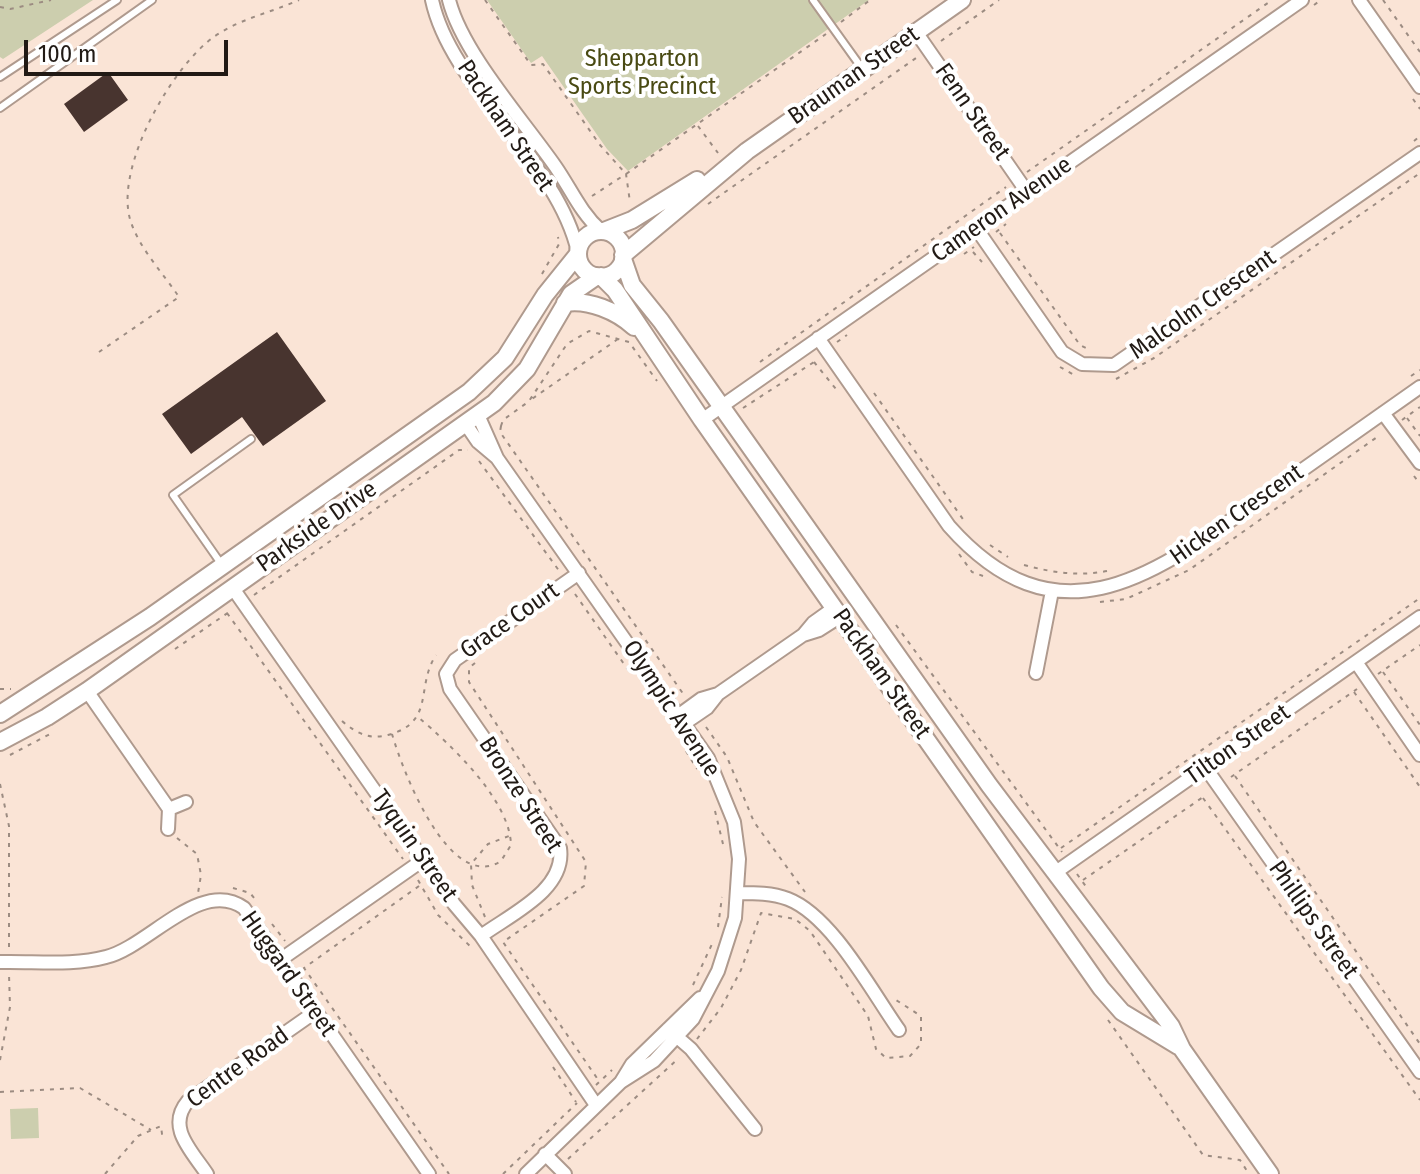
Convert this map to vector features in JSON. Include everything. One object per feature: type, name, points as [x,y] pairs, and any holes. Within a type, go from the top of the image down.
[{"type":"street","name":"Packham Street","points":[[432,0],[451,48],[548,186],[572,231],[578,253]]},
{"type":"street","name":"Packham Street","points":[[449,0],[463,35],[560,173],[577,205],[602,231]]},
{"type":"street","name":"Brauman Street","points":[[602,231],[679,198],[962,0]]},
{"type":"street","name":"Cameron Avenue","points":[[702,420],[1302,0]]},
{"type":"street","points":[[1359,0],[1420,87]]},
{"type":"street","name":"Fenn Street","points":[[916,32],[1027,192]]},
{"type":"street","name":"Malcolm Crescent","points":[[976,228],[1062,352],[1082,364],[1114,365],[1420,153]]},
{"type":"street","name":"Brauman Street","points":[[623,257],[679,198]]},
{"type":"street","points":[[602,231],[618,239],[623,257],[615,271],[599,276],[583,268],[578,253],[586,236],[602,231]]},
{"type":"street","name":"Parkside Drive","points":[[0,714],[150,617],[459,400],[505,358],[545,295],[578,253]]},
{"type":"street","name":"Packham Street","points":[[623,257],[632,285],[722,406],[856,599],[1063,867],[1171,1026],[1182,1049],[1270,1174]]},
{"type":"street","name":"Packham Street","points":[[599,276],[618,295],[702,420],[1112,1003],[1182,1049]]},
{"type":"street","name":"Parkside Drive","points":[[0,742],[167,644],[232,587],[472,419],[521,378],[577,287],[599,276]]},
{"type":"street","points":[[565,303],[580,301],[614,313],[642,333]]},
{"type":"street","name":"Hicken Crescent","points":[[818,338],[949,526],[971,551],[1019,580],[1052,591],[1122,584],[1172,562],[1420,387]]},
{"type":"street","points":[[459,400],[472,419]]},
{"type":"street","points":[[1383,413],[1420,463]]},
{"type":"street","name":"Olympic Avenue","points":[[472,419],[488,431],[497,458]]},
{"type":"street","name":"Olympic Avenue","points":[[472,419],[476,439],[497,458],[708,758],[734,822],[739,893],[728,944],[707,992],[673,1033],[632,1064],[621,1082],[526,1174]]},
{"type":"street","points":[[221,567],[232,587]]},
{"type":"street","name":"Grace Court","points":[[446,674],[455,660],[579,573]]},
{"type":"street","name":"Tyquin Street","points":[[232,587],[423,860],[481,936],[596,1105]]},
{"type":"street","points":[[1036,673],[1052,591]]},
{"type":"street","points":[[682,719],[707,708],[718,694],[856,599]]},
{"type":"street","points":[[150,617],[167,644]]},
{"type":"street","name":"Tilton Street","points":[[1063,867],[1420,617]]},
{"type":"street","points":[[1356,662],[1420,755]]},
{"type":"street","name":"Bronze Street","points":[[446,674],[450,689],[560,848],[562,861],[553,882],[481,936]]},
{"type":"street","points":[[87,691],[169,809],[168,832]]},
{"type":"street","name":"Phillips Street","points":[[1205,767],[1420,1072]]},
{"type":"street","points":[[169,809],[186,802]]},
{"type":"street","points":[[280,960],[423,860]]},
{"type":"street","points":[[1033,889],[1063,867]]},
{"type":"street","points":[[739,893],[765,893],[789,899],[810,912],[826,927],[899,1030]]},
{"type":"street","name":"Huggard Street","points":[[4,962],[107,957],[124,951],[191,909],[220,898],[244,908],[429,1174]]},
{"type":"street","name":"Centre Road","points":[[207,1174],[179,1128],[180,1111],[188,1101],[315,1012]]},
{"type":"street","points":[[673,1033],[755,1129]]},
{"type":"street","points":[[545,1154],[565,1174]]},
{"type":"lane","points":[[0,77],[117,0]]},
{"type":"lane","points":[[0,108],[152,0]]},
{"type":"lane","points":[[813,0],[863,70]]},
{"type":"lane","points":[[221,567],[173,495],[251,439]]},
{"type":"path","points":[[0,7],[10,9],[51,0]]},
{"type":"path","points":[[99,352],[179,297],[137,236],[127,205],[131,171],[166,90],[188,62],[215,36],[252,15],[299,0]]},
{"type":"path","points":[[485,0],[531,65],[543,64],[605,152],[626,174]]},
{"type":"path","points":[[577,205],[697,125],[870,0]]},
{"type":"path","points":[[708,205],[999,0]]},
{"type":"path","points":[[761,361],[1272,0]]},
{"type":"path","points":[[1383,0],[1420,52]]},
{"type":"path","points":[[697,125],[718,153]]},
{"type":"path","points":[[1407,145],[1420,136]]},
{"type":"path","points":[[1107,379],[1118,379],[1154,358],[1420,173]]},
{"type":"path","points":[[999,232],[1080,345],[1098,354]]},
{"type":"path","points":[[538,280],[559,244],[558,235]]},
{"type":"path","points":[[972,252],[988,269]]},
{"type":"path","points":[[488,431],[501,426],[503,420],[618,339],[594,331],[578,334],[561,351],[529,401]]},
{"type":"path","points":[[1054,359],[1064,372],[1085,378]]},
{"type":"path","points":[[814,362],[839,393]]},
{"type":"path","points":[[1407,379],[1420,370]]},
{"type":"path","points":[[869,387],[973,533]]},
{"type":"path","points":[[1098,602],[1126,599],[1189,570],[1420,407]]},
{"type":"path","points":[[1406,417],[1420,436]]},
{"type":"path","points":[[468,451],[476,439]]},
{"type":"path","points":[[167,644],[243,603],[459,450],[473,452],[637,681]]},
{"type":"path","points":[[984,541],[1018,564],[1054,573],[1095,574],[1118,568]]},
{"type":"path","points":[[953,546],[972,572],[986,577]]},
{"type":"path","points":[[1060,849],[1420,598]]},
{"type":"path","points":[[890,617],[1060,849],[1063,867],[1082,881],[1091,894]]},
{"type":"path","points":[[1082,881],[1420,645]]},
{"type":"path","points":[[342,720],[355,732],[367,736],[392,734],[418,717],[428,671],[436,655]]},
{"type":"path","points":[[1383,671],[1420,725]]},
{"type":"path","points":[[0,689],[17,689]]},
{"type":"path","points":[[1354,692],[1420,787]]},
{"type":"path","points":[[392,734],[402,767],[429,821],[456,855],[471,864],[487,867],[501,861],[507,855],[511,835],[474,773],[418,717]]},
{"type":"path","points":[[0,759],[33,746],[56,730]]},
{"type":"path","points":[[682,745],[702,776]]},
{"type":"path","points":[[1235,775],[1420,1044]]},
{"type":"path","points":[[0,784],[9,826],[4,962],[10,1007],[0,1060]]},
{"type":"path","points":[[1202,797],[1420,1100]]},
{"type":"path","points":[[712,802],[724,848]]},
{"type":"path","points":[[168,832],[197,854],[201,875],[198,894]]},
{"type":"path","points":[[490,925],[476,898],[471,864],[488,844],[511,835]]},
{"type":"path","points":[[420,885],[304,968],[449,1174]]},
{"type":"path","points":[[691,989],[716,935],[723,892]]},
{"type":"path","points":[[503,1174],[621,1062]]},
{"type":"path","points":[[0,1092],[80,1088],[151,1130]]},
{"type":"path","points":[[105,1174],[138,1136],[161,1126],[162,1134],[179,1128]]},
{"type":"green space","points":[[0,0],[93,0],[3,59],[0,57]]},
{"type":"green space","name":"Shepparton Sports Precinct","points":[[487,0],[869,0],[628,171],[607,149],[542,56],[531,63]]},
{"type":"green space","points":[[38,1108],[39,1138],[11,1139],[10,1109]]},
{"type":"building","points":[[108,72],[128,100],[84,132],[64,104]]},
{"type":"building","points":[[277,332],[326,401],[263,446],[242,417],[191,454],[162,414]]}]
